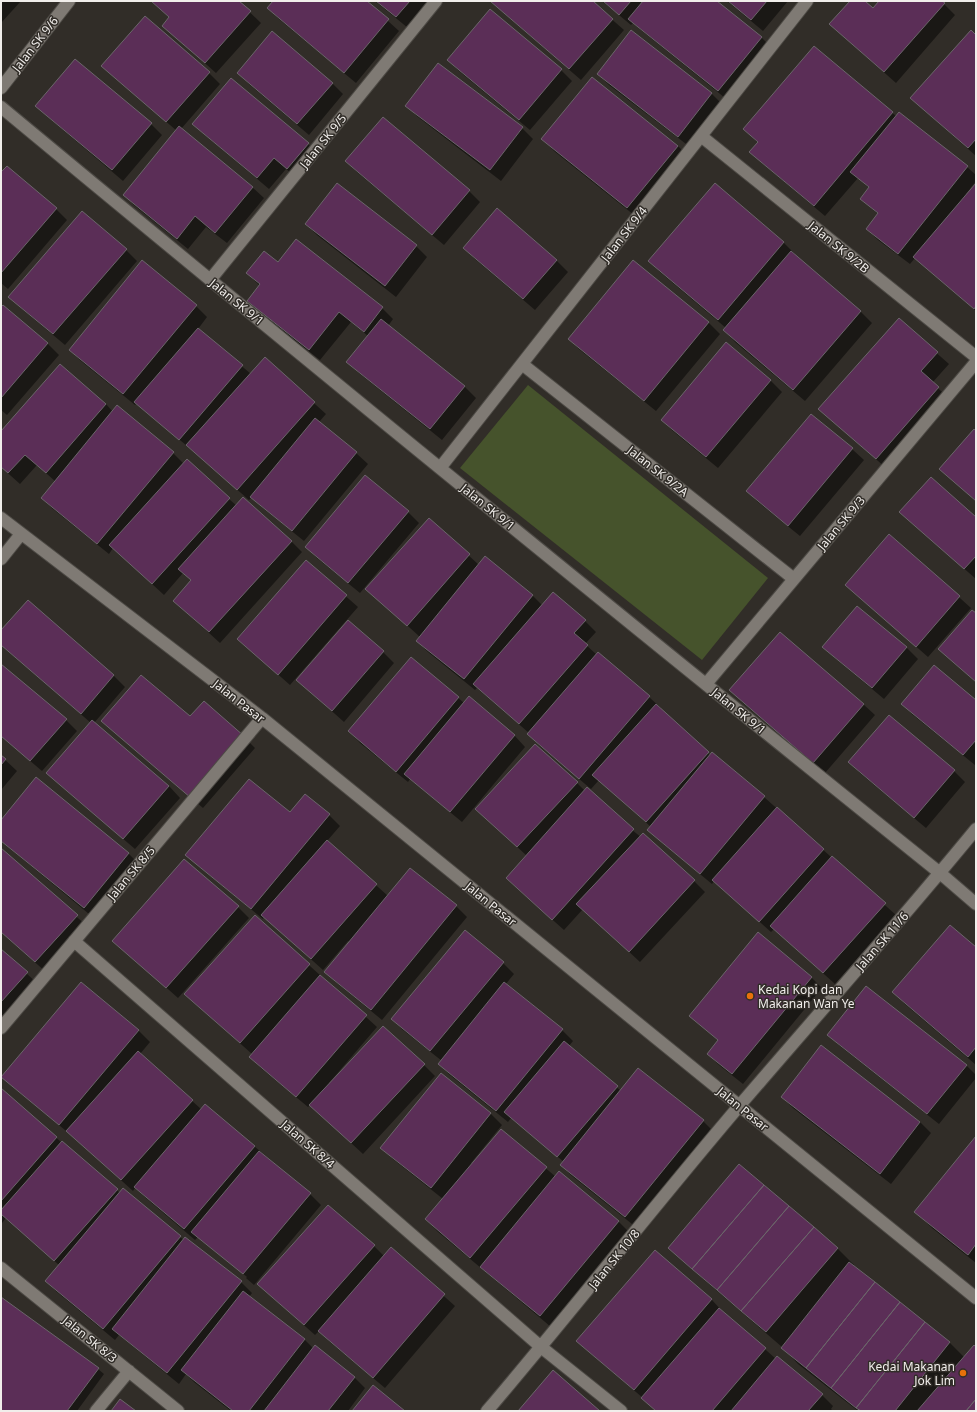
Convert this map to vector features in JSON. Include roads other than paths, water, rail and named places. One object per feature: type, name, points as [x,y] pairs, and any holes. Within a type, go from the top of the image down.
[{"type":"street","name":"Jalan SK 9/6","points":[[1,88],[69,1]]},
{"type":"street","name":"Jalan SK 9/5","points":[[210,280],[436,1]]},
{"type":"street","name":"Jalan SK 9/4","points":[[440,468],[807,1]]},
{"type":"street","name":"Jalan SK 9/1","points":[[1,107],[210,280],[940,873],[976,904]]},
{"type":"street","name":"Jalan SK 9/2B","points":[[701,136],[976,357]]},
{"type":"street","name":"Jalan SK 9/3","points":[[706,684],[976,362]]},
{"type":"street","name":"Jalan SK 9/2A","points":[[522,364],[794,579]]},
{"type":"street","name":"Jalan Pasar","points":[[1,518],[262,718],[976,1298]]},
{"type":"street","points":[[1,559],[21,534]]},
{"type":"street","name":"Jalan SK 8/5","points":[[1,1028],[262,718]]},
{"type":"street","name":"Jalan SK 11/6","points":[[739,1106],[940,873],[976,829]]},
{"type":"street","name":"Jalan SK 8/4","points":[[74,941],[541,1347],[621,1411]]},
{"type":"street","name":"Jalan SK 10/8","points":[[486,1411],[541,1347],[739,1106]]},
{"type":"street","name":"Jalan SK 8/3","points":[[1,1268],[178,1411]]},
{"type":"street","points":[[96,1411],[129,1371]]},
{"type":"place","name":"Kedai Kopi dan Makanan Wan Ye","points":[[750,996]]},
{"type":"place","name":"Kedai Makanan Jok Lim","points":[[963,1373]]}]
